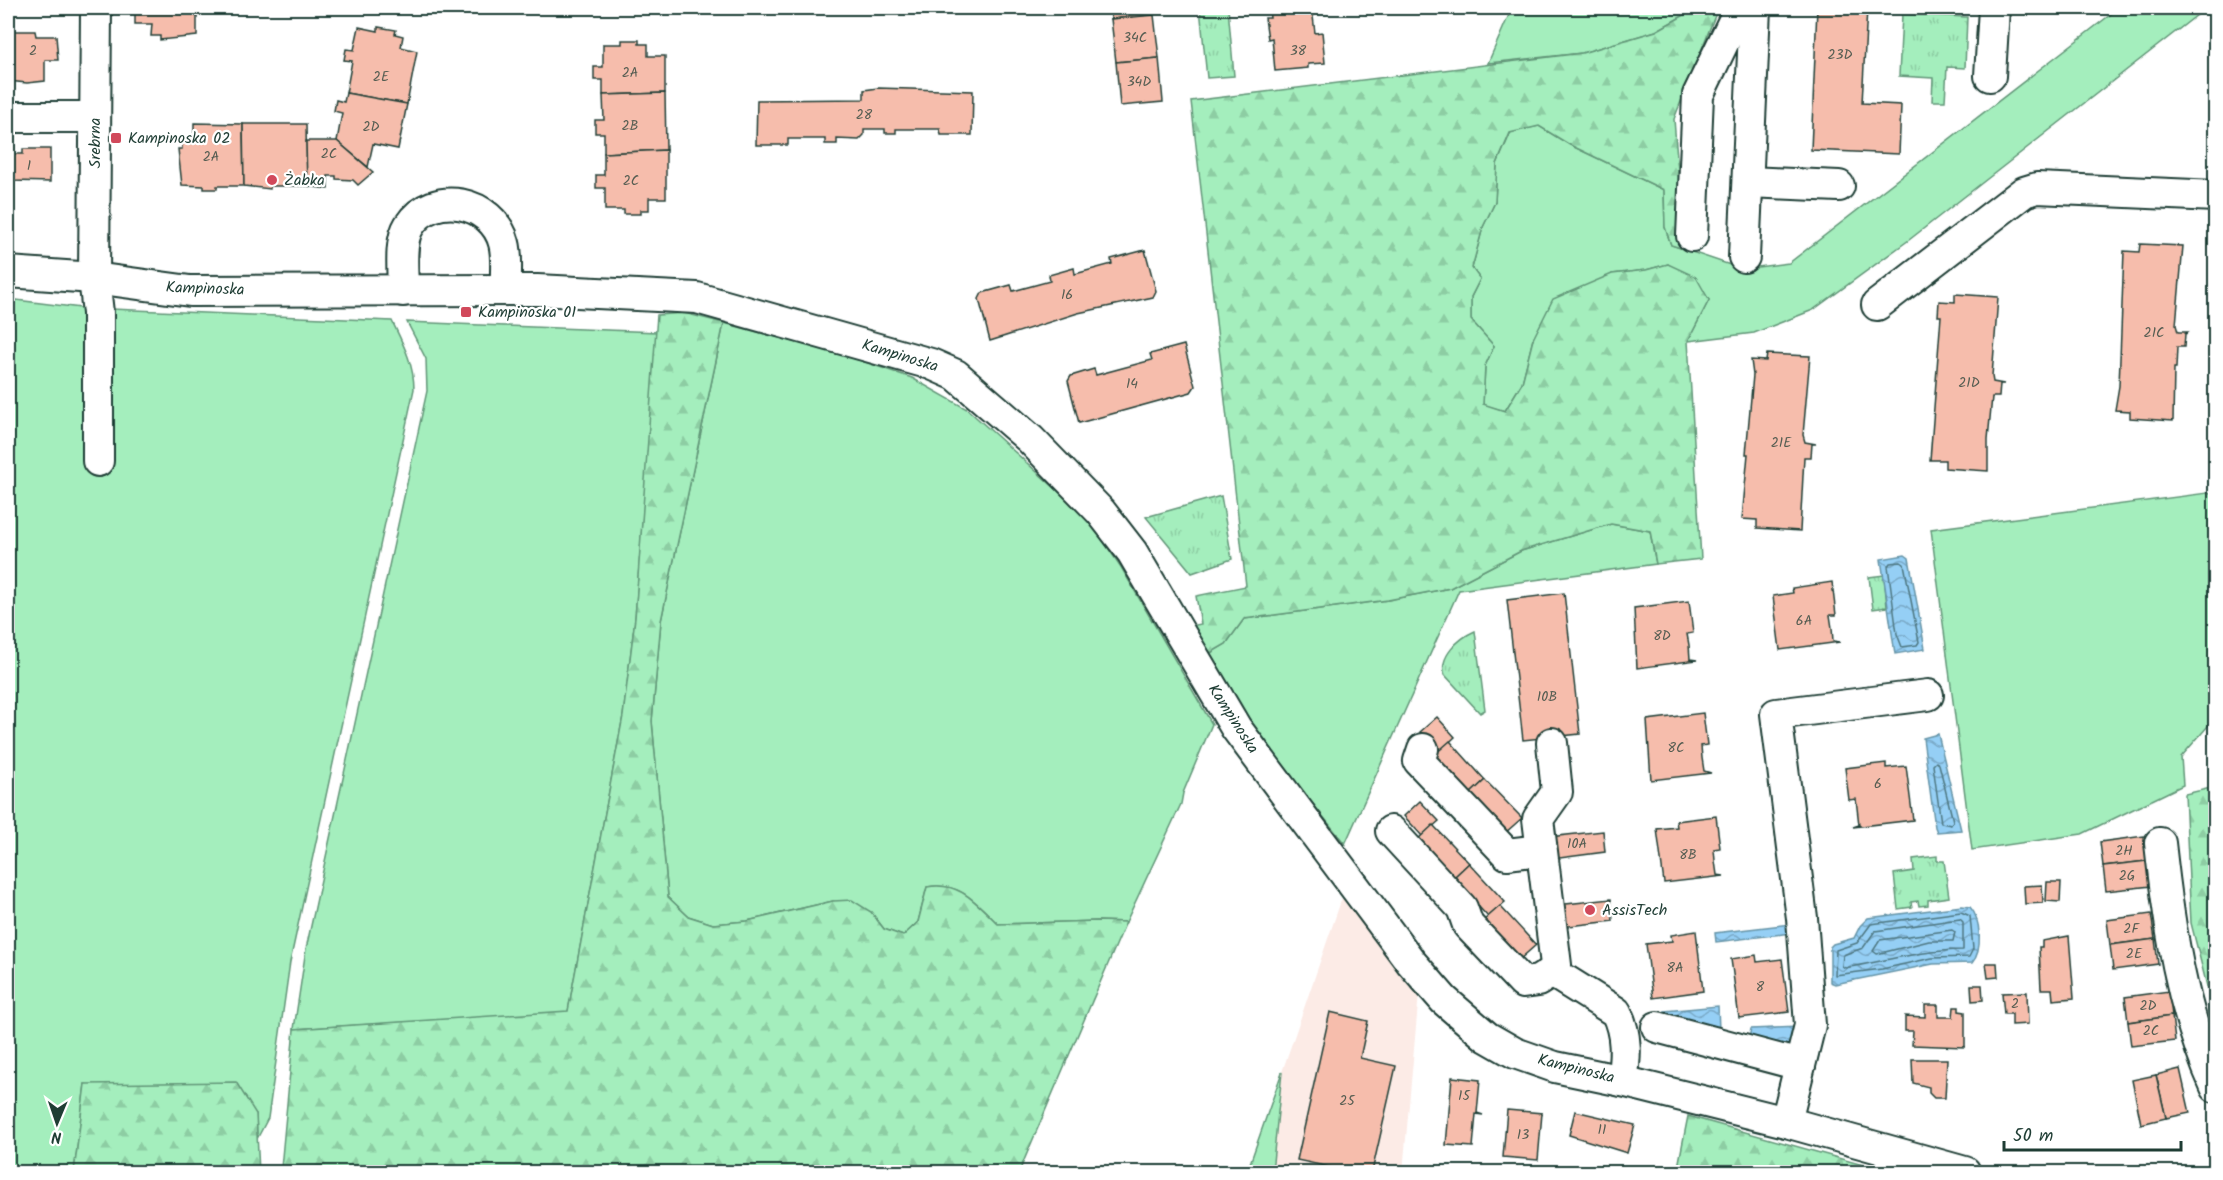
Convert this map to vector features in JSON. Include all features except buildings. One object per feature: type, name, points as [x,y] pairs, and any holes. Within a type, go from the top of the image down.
[{"type":"street","name":"Srebrna","points":[[96,8],[94,278],[98,313],[98,461]]},
{"type":"street","points":[[1692,236],[1698,94],[1740,8]]},
{"type":"street","points":[[1744,257],[1755,8]]},
{"type":"street","points":[[1990,76],[1994,8]]},
{"type":"street","points":[[8,117],[95,117]]},
{"type":"street","points":[[1748,182],[1839,186]]},
{"type":"street","points":[[1877,305],[2030,190],[2037,188],[2216,196]]},
{"type":"street","points":[[403,291],[404,243],[408,226],[423,212],[441,203],[464,204],[481,211],[492,221],[505,244],[506,290]]},
{"type":"street","name":"Kampinoska","points":[[8,272],[94,278],[190,291],[506,290],[697,298],[931,364],[956,375],[1030,440],[1101,512],[1132,552],[1236,728],[1404,952],[1444,1000],[1487,1037],[1515,1053],[1555,1067],[1622,1081],[1786,1122],[1965,1173]]},
{"type":"street","points":[[1786,1122],[1810,1025],[1802,918],[1776,714],[1928,695]]},
{"type":"street","points":[[1391,831],[1462,908],[1468,925],[1523,983],[1538,981],[1552,972],[1556,965],[1538,819],[1557,792],[1552,743]]},
{"type":"street","points":[[1423,749],[1419,761],[1507,854],[1541,850]]},
{"type":"street","points":[[2160,843],[2173,943],[2200,1046],[2216,1087]]},
{"type":"street","points":[[1552,972],[1616,1012],[1621,1022],[1626,1055],[1622,1081]]},
{"type":"street","points":[[1657,1027],[1800,1065]]},
{"type":"shaded area","points":[[1342,898],[1419,993],[1403,1172],[1272,1172],[1282,1072]]},
{"type":"green space","points":[[1200,8],[1228,8],[1234,76],[1207,78]]},
{"type":"green space","points":[[1512,8],[1697,8],[1656,31],[1582,53],[1488,63]]},
{"type":"green space","points":[[1697,8],[1718,8],[1674,119],[1684,249],[1671,245],[1665,227],[1664,190],[1570,145],[1539,126],[1510,133],[1497,164],[1495,202],[1483,227],[1472,268],[1480,279],[1471,297],[1471,320],[1494,346],[1485,366],[1483,404],[1505,411],[1522,383],[1533,339],[1553,299],[1612,274],[1646,270],[1668,264],[1696,277],[1709,300],[1688,341],[1701,559],[1656,564],[1650,531],[1611,524],[1521,551],[1450,588],[1388,600],[1244,619],[1226,644],[1207,655],[1191,626],[1201,624],[1196,596],[1246,586],[1191,101],[1582,53],[1656,31]]},
{"type":"green space","points":[[2119,8],[2170,8],[2174,12],[2180,8],[2206,8],[1909,240],[1813,310],[1754,333],[1688,341],[1709,300],[1668,264],[1646,270],[1612,274],[1533,339],[1522,383],[1505,411],[1483,405],[1485,366],[1494,346],[1471,320],[1471,297],[1480,279],[1472,268],[1483,227],[1495,202],[1497,164],[1511,132],[1539,126],[1570,145],[1664,190],[1665,227],[1671,245],[1742,269],[1789,263]]},
{"type":"green space","points":[[1902,14],[1967,17],[1965,68],[1947,67],[1945,101],[1932,101],[1933,78],[1899,76]]},
{"type":"green space","points":[[8,299],[81,308],[87,313],[88,308],[392,321],[410,363],[414,389],[290,962],[268,1118],[257,1139],[256,1114],[85,1084],[74,1172],[8,1172]]},
{"type":"green space","points":[[684,313],[724,323],[661,621],[652,721],[668,897],[688,916],[713,924],[747,921],[833,901],[852,900],[871,912],[884,929],[903,936],[918,922],[927,887],[939,886],[949,887],[967,895],[998,924],[1126,922],[1019,1172],[274,1172],[281,1168],[294,1029],[568,1011],[623,716],[635,618],[657,315]]},
{"type":"green space","points":[[407,322],[657,332],[635,618],[623,716],[568,1012],[294,1029],[306,949],[427,391],[426,359]]},
{"type":"green space","points":[[724,323],[847,356],[912,378],[967,409],[1087,517],[1121,567],[1212,724],[1183,793],[1181,804],[1126,922],[998,924],[967,895],[949,887],[938,886],[927,887],[918,922],[903,936],[884,929],[871,912],[833,901],[747,921],[713,924],[688,916],[668,897],[652,721],[661,621]]},
{"type":"green space","points":[[2215,492],[2215,718],[2181,757],[2183,785],[2082,834],[1972,850],[1931,529]]},
{"type":"green space","points":[[1221,496],[1232,559],[1192,573],[1146,517]]},
{"type":"green space","points":[[1611,524],[1650,531],[1656,564],[1459,590],[1345,844],[1254,730],[1207,655],[1226,644],[1244,619],[1388,600],[1450,588],[1521,551]]},
{"type":"green space","points":[[1884,575],[1887,607],[1873,609],[1869,577]]},
{"type":"green space","points":[[1475,631],[1485,710],[1480,713],[1445,675],[1444,668],[1444,662],[1451,649]]},
{"type":"green space","points":[[2216,787],[2215,1018],[2191,923],[2185,794]]},
{"type":"green space","points":[[1937,856],[1937,861],[1944,861],[1949,897],[1928,900],[1928,905],[1919,906],[1918,901],[1911,902],[1912,907],[1898,909],[1894,874],[1914,871],[1913,859]]},
{"type":"green space","points":[[1282,1072],[1272,1172],[1247,1172]]},
{"type":"green space","points":[[236,1082],[256,1114],[259,1172],[74,1172],[85,1084]]},
{"type":"green space","points":[[1688,1116],[1888,1172],[1677,1172]]},
{"type":"water","points":[[1905,555],[1909,558],[1925,649],[1895,654],[1881,559]]},
{"type":"water","points":[[1938,734],[1961,830],[1937,832],[1935,827],[1923,738]]},
{"type":"water","points":[[1962,906],[1970,907],[1974,912],[1978,927],[1978,951],[1972,963],[1933,964],[1835,984],[1830,982],[1830,947],[1854,938],[1860,926],[1868,918]]},
{"type":"water","points":[[1791,924],[1792,933],[1716,942],[1715,933]]},
{"type":"water","points":[[1718,1006],[1719,1030],[1666,1016],[1665,1011]]},
{"type":"water","points":[[1798,1027],[1792,1051],[1749,1038],[1751,1029]]},
{"type":"place","name":"Kampinoska 02","points":[[116,138]]},
{"type":"place","name":"Żabka","points":[[272,180]]},
{"type":"place","name":"Kampinoska 01","points":[[466,312]]},
{"type":"place","name":"AssisTech","points":[[1590,910]]}]
